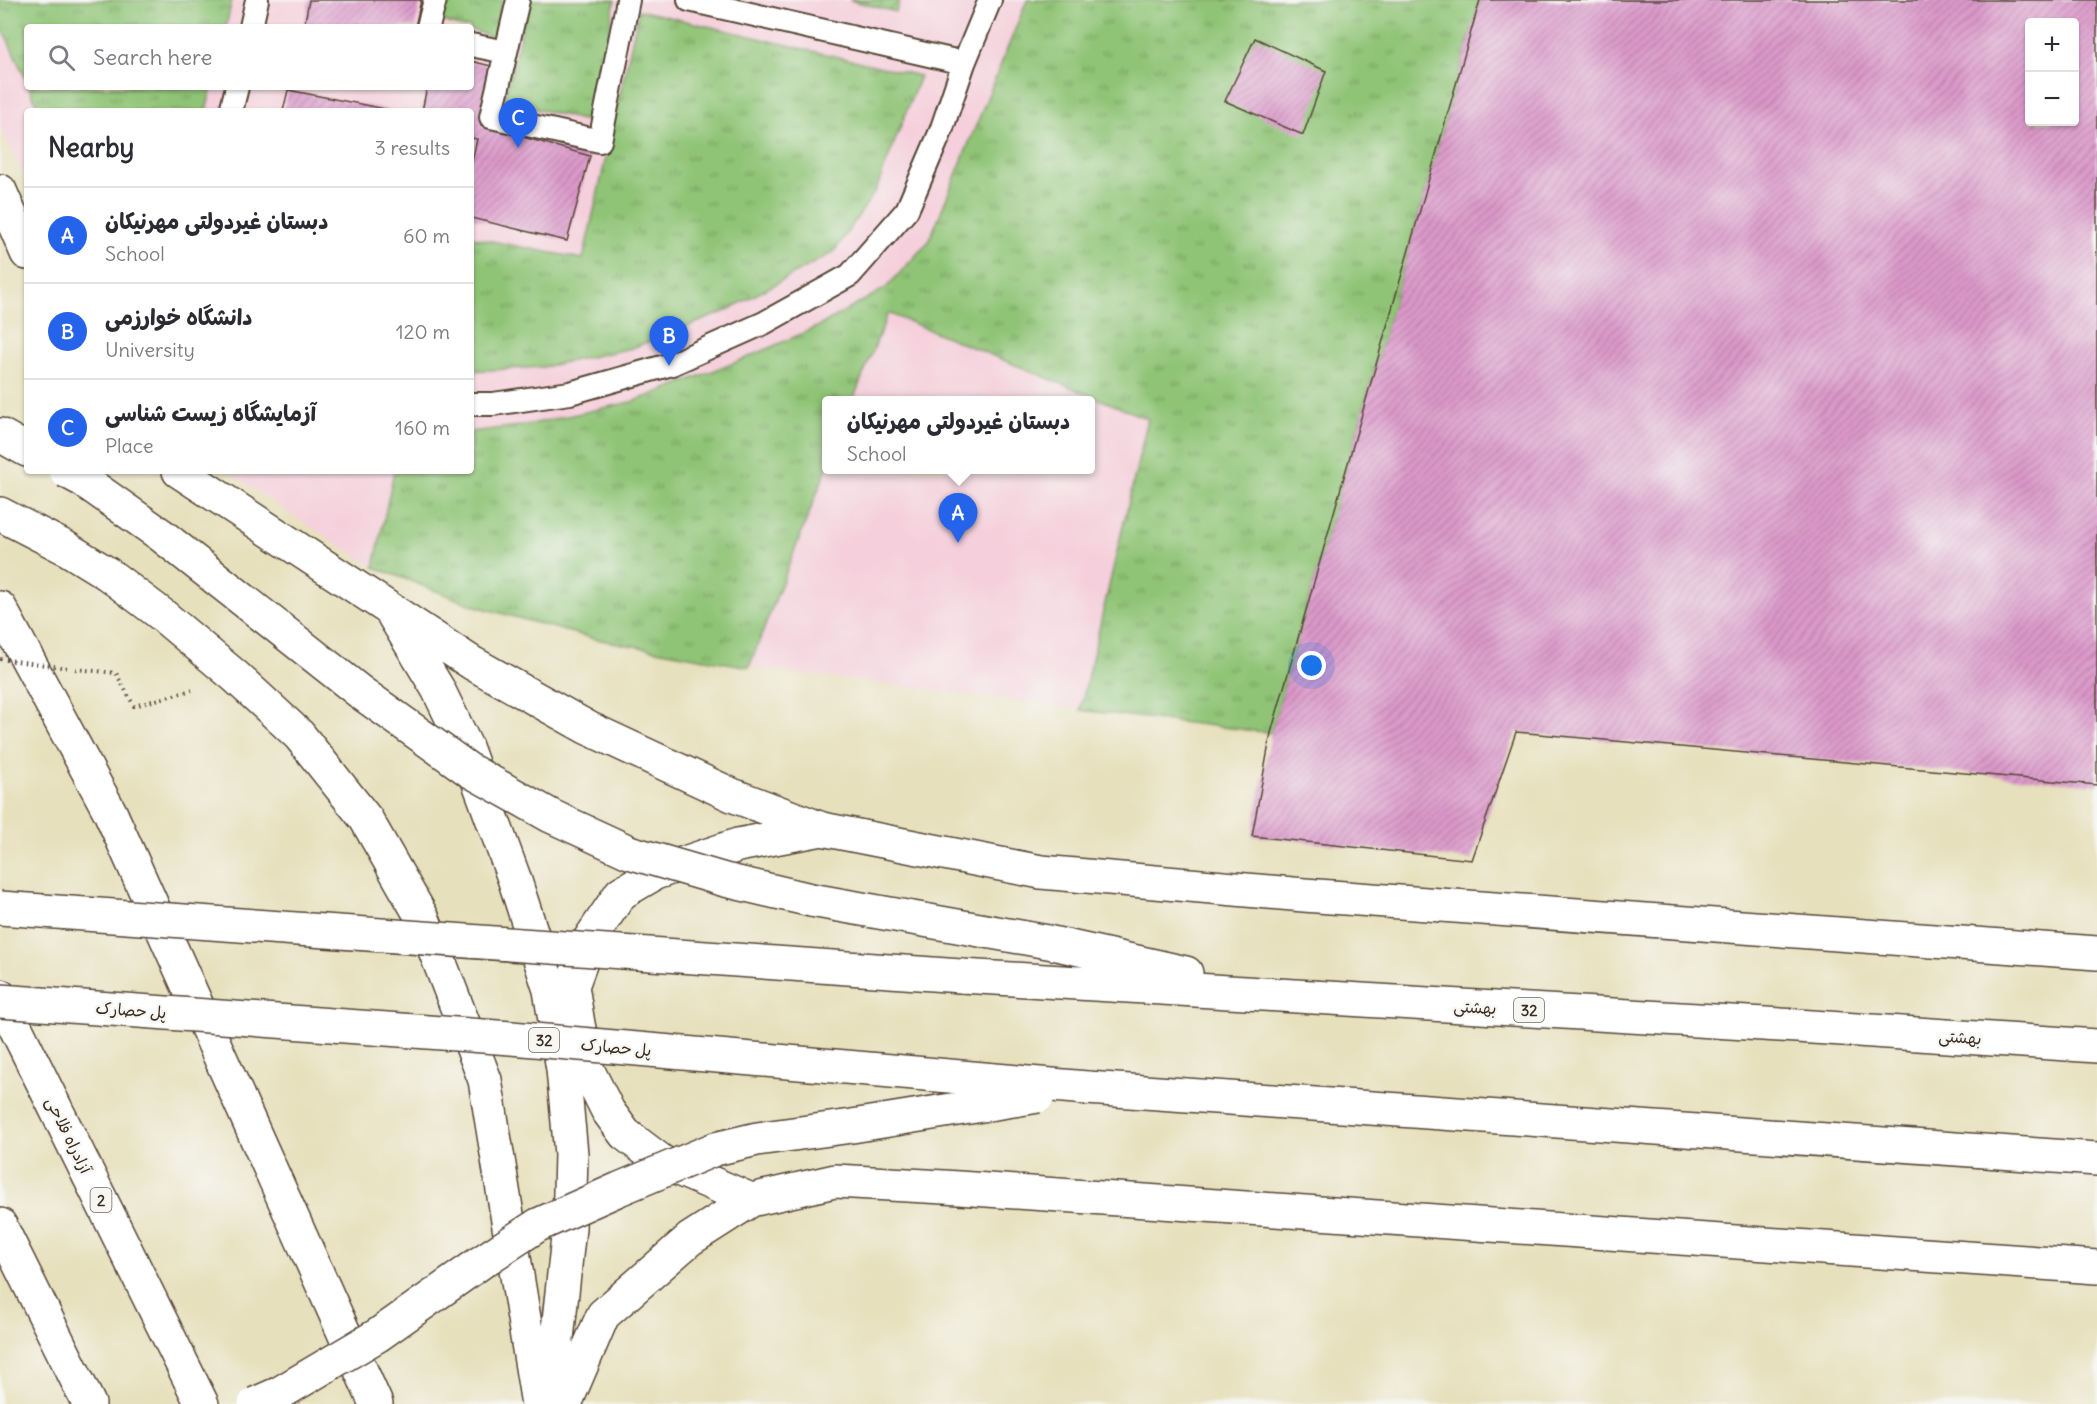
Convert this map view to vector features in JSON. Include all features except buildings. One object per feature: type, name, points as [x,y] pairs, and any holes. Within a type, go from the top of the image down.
[{"type":"main road","points":[[0,191],[24,246]]},
{"type":"main road","points":[[0,435],[24,448]]},
{"type":"main road","points":[[72,474],[161,535],[360,692],[469,770],[551,816],[629,852],[725,880],[811,900],[1048,942],[1284,995]]},
{"type":"main road","points":[[184,474],[472,663],[588,728],[732,795],[822,829],[1041,872],[1304,895],[2097,952]]},
{"type":"main road","points":[[2,514],[66,548],[108,574],[161,614],[236,677],[299,735],[366,819],[423,919],[485,1080],[538,1404]]},
{"type":"main road","points":[[0,608],[110,812],[376,1404]]},
{"type":"main road","points":[[390,610],[438,689],[466,747],[514,878],[550,990],[563,1069],[571,1154],[569,1228],[550,1404]]},
{"type":"main road","points":[[750,1200],[662,1162],[625,1134],[608,1112],[588,1071],[572,986],[588,942],[621,892],[655,873],[728,849],[822,829]]},
{"type":"main road","name":"بهشتى","points":[[0,908],[961,976],[2097,1046]]},
{"type":"main road","name":"آزادراه فلاحی","points":[[0,996],[202,1404]]},
{"type":"main road","name":"پل حصارک","points":[[0,1001],[511,1038],[1087,1088]]},
{"type":"main road","points":[[255,1404],[280,1393],[378,1335],[538,1225],[715,1149],[757,1139],[1087,1088]]},
{"type":"main road","name":"32","points":[[1087,1088],[2097,1159]]},
{"type":"main road","points":[[565,1404],[603,1315],[690,1239],[750,1200],[835,1181],[2097,1268]]},
{"type":"main road","points":[[0,1225],[89,1404]]},
{"type":"lane","points":[[252,24],[257,0]]},
{"type":"lane","points":[[429,24],[435,0]]},
{"type":"lane","points":[[518,0],[491,117],[600,141],[628,0]]},
{"type":"lane","points":[[688,0],[964,63]]},
{"type":"lane","points":[[474,404],[493,404],[570,393],[672,364],[764,323],[850,275],[907,210],[941,131],[964,63],[990,0]]},
{"type":"lane","points":[[474,46],[506,52]]},
{"type":"lane","points":[[232,108],[236,90]]},
{"type":"path","points":[[0,659],[116,673],[134,706],[236,677]]},
{"type":"shaded area","points":[[0,0],[1480,0],[1271,733],[749,667],[595,639],[475,606],[374,567],[231,474],[474,474],[474,108],[24,108],[24,175],[0,126]]},
{"type":"green space","points":[[0,0],[232,0],[227,24],[24,24],[24,75],[0,23]]},
{"type":"green space","points":[[444,0],[503,0],[493,37],[474,31],[474,24],[452,24],[440,20]]},
{"type":"green space","points":[[529,0],[615,0],[591,122],[504,101]]},
{"type":"green space","points":[[849,0],[900,0],[896,12]]},
{"type":"green space","points":[[1027,0],[1480,0],[1271,733],[1080,710],[1148,419],[888,313],[855,396],[822,396],[822,474],[824,474],[749,667],[595,639],[475,606],[374,567],[393,474],[474,474],[474,432],[527,425],[635,401],[744,359],[819,326],[886,288],[929,241]]},
{"type":"green space","points":[[639,10],[920,76],[876,190],[834,252],[724,312],[632,348],[543,367],[474,371],[474,238],[583,259]]},
{"type":"green space","points":[[30,90],[211,90],[207,108],[39,108]]},
{"type":"place","name":"آزمایشگاه زیست شناسی","points":[[518,148]]},
{"type":"place","name":"دانشگاه خوارزمی","points":[[669,366]]},
{"type":"place","name":"دبستان غیردولتی مهرنیکان","points":[[958,543]]}]
